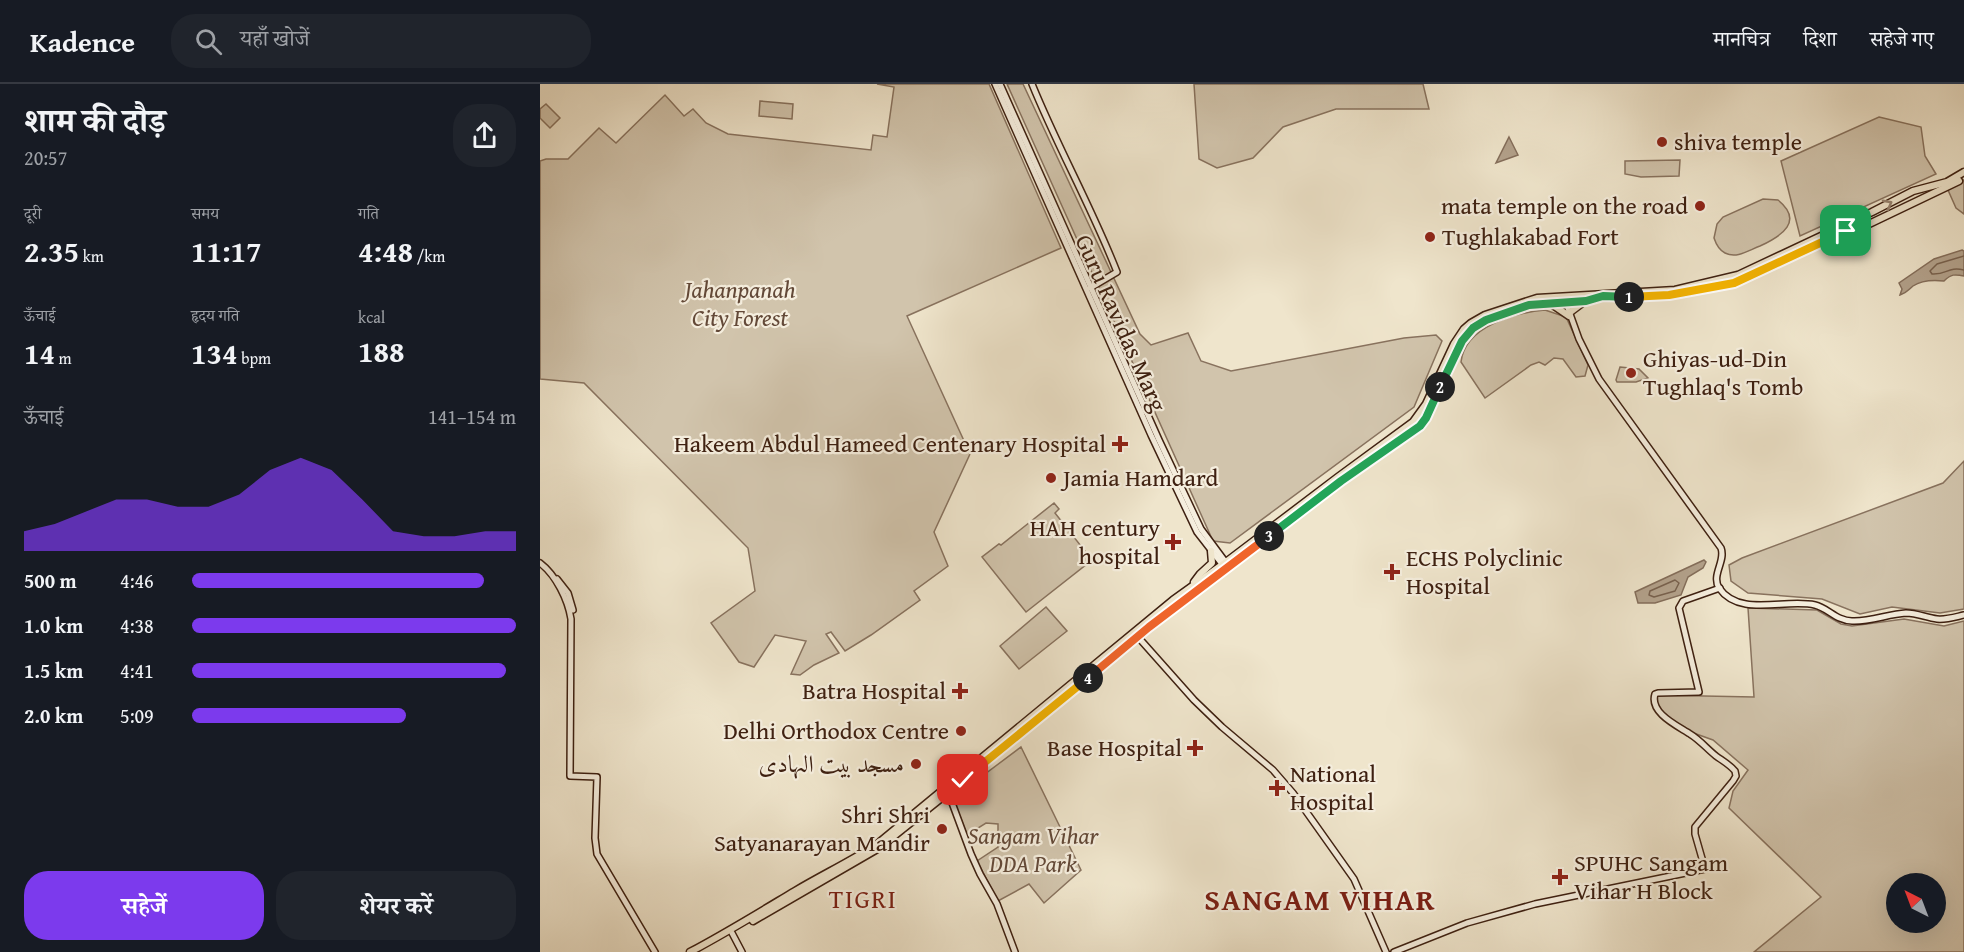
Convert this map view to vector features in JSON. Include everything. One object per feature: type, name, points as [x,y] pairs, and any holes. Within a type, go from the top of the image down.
[{"type":"main road","points":[[1450,359],[1477,325],[1516,309],[1565,299],[1675,290],[1738,275],[1913,191],[1947,182],[1964,172]]},
{"type":"main road","points":[[1549,303],[1569,314],[1586,301],[1603,296],[1669,295],[1734,283],[1839,233],[1867,225],[1964,177]]},
{"type":"main road","points":[[698,952],[867,856],[1111,656],[1226,566],[1420,426],[1426,418],[1464,329],[1485,315],[1537,298],[1586,301]]},
{"type":"main road","points":[[1193,585],[1197,577],[1212,563],[1211,551]]},
{"type":"main road","points":[[690,952],[876,845],[948,792],[1193,585],[1226,566]]},
{"type":"street","name":"Guru Ravidas Marg","points":[[995,84],[1197,532],[1226,566]]},
{"type":"street","name":"Guru Ravidas Marg","points":[[1000,84],[1090,288],[1201,529],[1226,566]]},
{"type":"street","points":[[1032,84],[1099,227],[1117,272],[1090,288]]},
{"type":"street","points":[[1565,299],[1579,339],[1599,378],[1721,548],[1723,554],[1717,580],[1720,588],[1731,598],[1742,603],[1816,605],[1849,621],[1904,613],[1941,619],[1964,615]]},
{"type":"street","points":[[540,562],[564,595],[570,609],[572,776],[597,777],[595,838],[597,854],[655,952]]},
{"type":"street","points":[[1394,952],[1467,923],[1535,904],[1705,869],[1695,827],[1733,781],[1736,771],[1691,734],[1673,725],[1657,708],[1653,698],[1658,693],[1699,691],[1679,606],[1683,601],[1720,588]]},
{"type":"street","points":[[1138,637],[1194,700],[1293,793],[1354,879],[1386,952]]},
{"type":"street","points":[[948,792],[971,851],[997,904],[1015,952]]},
{"type":"street","points":[[732,933],[742,952]]},
{"type":"green space","name":"Jahanpanah City Forest","points":[[877,84],[989,84],[1061,248],[907,316],[970,454],[934,532],[948,566],[914,591],[920,600],[871,635],[845,651],[831,632],[826,634],[839,653],[814,665],[800,675],[791,674],[806,641],[775,635],[754,667],[739,662],[711,623],[755,591],[748,548],[584,383],[540,379],[540,161],[568,159],[599,128],[616,143],[665,95],[684,116],[693,109],[706,123],[728,134],[871,150],[873,135],[887,137],[894,87]]},
{"type":"green space","points":[[1007,84],[1023,84],[1140,334],[1151,345],[1188,333],[1201,361],[1231,371],[1404,338],[1436,335],[1442,341],[1414,407],[1230,543],[1213,541]]},
{"type":"green space","points":[[1194,84],[1423,84],[1429,109],[1336,109],[1283,127],[1253,158],[1217,168],[1199,159]]},
{"type":"green space","points":[[760,101],[793,104],[792,119],[759,116]]},
{"type":"green space","points":[[546,104],[560,118],[550,128],[540,118],[540,109]]},
{"type":"green space","points":[[1879,117],[1921,127],[1925,156],[1936,174],[1800,236],[1781,161]]},
{"type":"green space","points":[[1680,160],[1679,176],[1641,177],[1625,174],[1625,161]]},
{"type":"green space","points":[[1964,180],[1964,214],[1956,208],[1948,190]]},
{"type":"green space","points":[[1763,199],[1778,200],[1786,208],[1790,221],[1787,227],[1776,238],[1743,253],[1729,255],[1723,252],[1714,238],[1717,224],[1723,217]]},
{"type":"green space","points":[[1545,310],[1566,317],[1588,365],[1585,376],[1576,377],[1563,359],[1554,358],[1545,365],[1539,362],[1531,365],[1485,398],[1461,362],[1472,339],[1481,331],[1506,318]]},
{"type":"green space","points":[[1620,367],[1639,369],[1648,378],[1636,382],[1617,382]]},
{"type":"green space","points":[[1964,461],[1964,609],[1940,613],[1892,607],[1860,614],[1822,599],[1748,593],[1731,581],[1729,565],[1742,558],[1943,483]]},
{"type":"green space","points":[[1054,503],[1059,509],[1055,513],[1092,560],[1026,612],[982,557],[999,544],[1001,545]]},
{"type":"green space","points":[[1046,607],[1067,631],[1019,669],[1000,646]]},
{"type":"green space","points":[[1748,608],[1817,610],[1841,624],[1852,626],[1904,619],[1944,626],[1964,621],[1964,952],[1754,952],[1821,897],[1729,808],[1733,791],[1748,770],[1713,740],[1674,726],[1656,704],[1654,695],[1754,697]]},
{"type":"green space","name":"Sangam Vihar DDA Park","points":[[1021,747],[1081,870],[1044,903],[1029,884],[998,901],[977,861],[998,847],[998,824],[986,823],[967,835],[953,798]]},
{"type":"water","points":[[1509,137],[1518,155],[1496,163]]},
{"type":"water","points":[[1964,251],[1964,276],[1953,275],[1944,281],[1920,283],[1900,295],[1902,289],[1899,283],[1934,259]]},
{"type":"water","points":[[1704,560],[1706,562],[1703,568],[1688,577],[1681,595],[1655,603],[1638,603],[1635,592]]},
{"type":"place","name":"shiva temple","points":[[1662,142]]},
{"type":"place","name":"mata temple on the road","points":[[1700,206]]},
{"type":"place","name":"Tughlakabad Fort","points":[[1430,237]]},
{"type":"place","name":"Ghiyas-ud-Din Tughlaq's Tomb","points":[[1631,373]]},
{"type":"place","name":"Hakeem Abdul Hameed Centenary Hospital","points":[[1120,444]]},
{"type":"place","name":"Jamia Hamdard","points":[[1051,478]]},
{"type":"place","name":"HAH century hospital","points":[[1173,542]]},
{"type":"place","name":"ECHS Polyclinic Hospital","points":[[1392,572]]},
{"type":"place","name":"Batra Hospital","points":[[960,691]]},
{"type":"place","name":"Delhi Orthodox Centre","points":[[961,731]]},
{"type":"place","name":"Base Hospital","points":[[1195,748]]},
{"type":"place","name":"مسجد بیت الہادی","points":[[916,764]]},
{"type":"place","name":"National Hospital","points":[[1277,788]]},
{"type":"place","name":"Shri Shri Satyanarayan Mandir","points":[[942,829]]},
{"type":"place","name":"SPUHC Sangam Vihar H Block","points":[[1560,877]]},
{"type":"district","name":"TIGRI","points":[[863,899]]},
{"type":"district","name":"SANGAM VIHAR","points":[[1320,900]]},
{"type":"route","points":[[963,780],[1149,627],[1341,481],[1420,426],[1426,418],[1462,341],[1477,325],[1529,305],[1586,301],[1600,296],[1669,295],[1734,283],[1846,231]]}]
